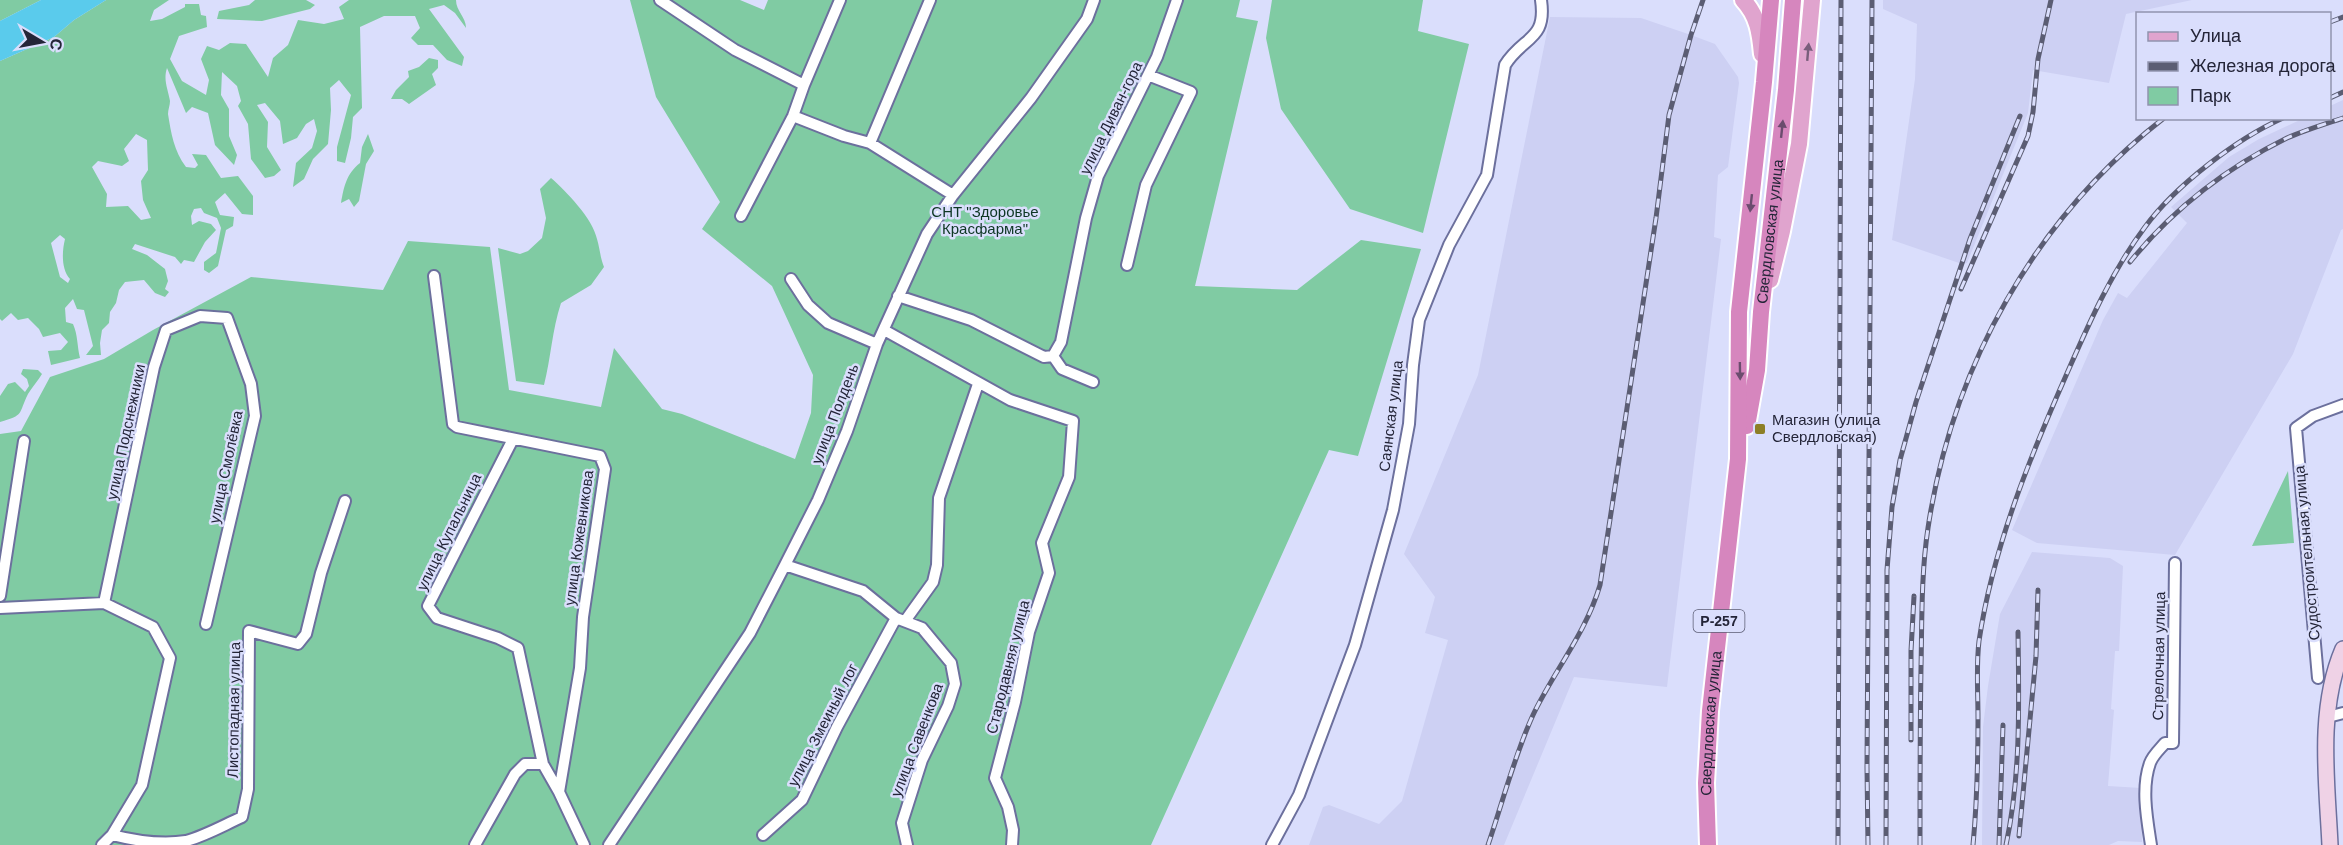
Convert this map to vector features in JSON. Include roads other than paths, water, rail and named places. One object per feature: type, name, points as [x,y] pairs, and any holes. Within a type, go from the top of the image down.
[{"type":"highway","name":"Свердловская улица","points":[[1708,845],[1707,783],[1710,711],[1738,459],[1739,312],[1771,0]]},
{"type":"highway","name":"Свердловская улица","points":[[1738,459],[1747,428],[1757,370],[1793,0]]},
{"type":"main road","points":[[1743,0],[1759,25],[1764,82]]},
{"type":"main road","points":[[1761,312],[1782,231],[1804,105],[1812,0]]},
{"type":"main road","points":[[2331,845],[2325,743],[2336,715],[2331,686],[2343,649]]},
{"type":"street","points":[[660,0],[735,50],[804,85]]},
{"type":"street","points":[[741,216],[793,116],[840,0]]},
{"type":"street","points":[[870,142],[930,0]]},
{"type":"street","name":"улица Полдень","points":[[609,845],[750,633],[785,566],[818,500],[843,441],[877,344],[927,234],[953,195],[987,156],[1044,81],[1088,19],[1094,0]]},
{"type":"street","name":"улица Диван-гора","points":[[1053,356],[1061,342],[1086,218],[1098,176],[1157,57],[1177,0]]},
{"type":"street","name":"Саянская улица","points":[[1272,845],[1299,795],[1355,645],[1384,544],[1406,442],[1419,320],[1449,245],[1487,175],[1505,65],[1510,57],[1539,30],[1543,13],[1541,0]]},
{"type":"street","points":[[1127,266],[1146,185],[1191,92],[1148,75]]},
{"type":"street","points":[[793,116],[844,136],[870,142],[953,195]]},
{"type":"street","name":"улица Кожевникова","points":[[434,276],[453,424],[457,427],[600,456],[605,469],[583,617],[580,668],[559,792]]},
{"type":"street","points":[[791,279],[808,305],[828,323],[877,344]]},
{"type":"street","points":[[898,296],[971,320],[1044,357],[1053,356],[1062,369],[1093,382]]},
{"type":"street","name":"улица Подснежники","points":[[104,603],[154,367],[166,330],[200,316],[227,318]]},
{"type":"street","name":"улица Смолёвка","points":[[206,624],[255,416],[251,384],[227,318]]},
{"type":"street","name":"Стародавняя улица","points":[[884,330],[1010,400],[1073,421],[1069,477],[1042,543],[1048,573],[1029,632],[1015,702],[995,778],[1008,807],[1013,830],[1012,845]]},
{"type":"street","name":"улица Змеиный лог","points":[[763,835],[802,800],[837,727],[901,620],[933,582],[937,565],[939,498],[978,384]]},
{"type":"street","name":"Судостроительная улица","points":[[2318,678],[2296,428],[2313,416],[2343,405]]},
{"type":"street","name":"улица Купальница","points":[[513,438],[428,606],[437,618],[498,638],[518,648],[543,764],[559,792]]},
{"type":"street","points":[[0,596],[24,441]]},
{"type":"street","name":"Листопадная улица","points":[[112,835],[161,845],[186,842],[242,817],[248,789],[249,631],[298,644],[306,634],[321,573],[345,501]]},
{"type":"street","name":"Стрелочная улица","points":[[2151,845],[2146,813],[2146,787],[2150,763],[2165,743],[2173,743],[2175,562]]},
{"type":"street","name":"улица Савенкова","points":[[785,566],[863,591],[901,620],[922,628],[951,663],[955,684],[948,706],[922,760],[902,823],[907,845]]},
{"type":"street","points":[[0,608],[104,603],[153,627],[170,658],[142,785],[112,835],[102,845]]},
{"type":"street","points":[[475,845],[515,774],[525,764],[543,764]]},
{"type":"street","points":[[559,792],[584,845]]},
{"type":"water","points":[[41,0],[106,0],[74,20],[54,37],[0,61],[0,21]]},
{"type":"railway","points":[[1488,845],[1526,730],[1587,619],[1600,585],[1656,218],[1669,115],[1703,0]]},
{"type":"railway","points":[[1838,845],[1841,0]]},
{"type":"railway","points":[[1868,845],[1872,0]]},
{"type":"railway","points":[[1961,289],[2028,136],[2033,112],[2038,59],[2051,0]]},
{"type":"railway","points":[[2331,22],[2343,17]]},
{"type":"railway","points":[[2331,98],[2343,92]]},
{"type":"railway","points":[[1886,845],[1887,570],[1892,507],[1900,460],[1916,402],[1970,239],[2020,116]]},
{"type":"railway","points":[[2130,262],[2182,207],[2222,176],[2287,138],[2343,118]]},
{"type":"railway","points":[[1920,845],[1924,563],[1928,528],[1940,468],[1957,410],[1979,354],[2007,300],[2039,249],[2076,202],[2118,158],[2162,120]]},
{"type":"railway","points":[[1973,845],[1977,766],[1978,660],[1985,606],[2014,503],[2054,403],[2102,297],[2122,261],[2145,227],[2189,180],[2246,138],[2279,120]]},
{"type":"railway","points":[[2019,836],[2036,656],[2038,590]]},
{"type":"railway","points":[[1911,740],[1911,651],[1914,596]]},
{"type":"railway","points":[[2006,845],[2017,766],[2018,632]]},
{"type":"railway","points":[[1999,845],[2003,725]]},
{"type":"place","name":"Магазин (улица Свердловская)","points":[[1760,429]]},
{"type":"park label","name":"СНТ \"Здоровье Красфарма\"","points":[[985,220]]}]
